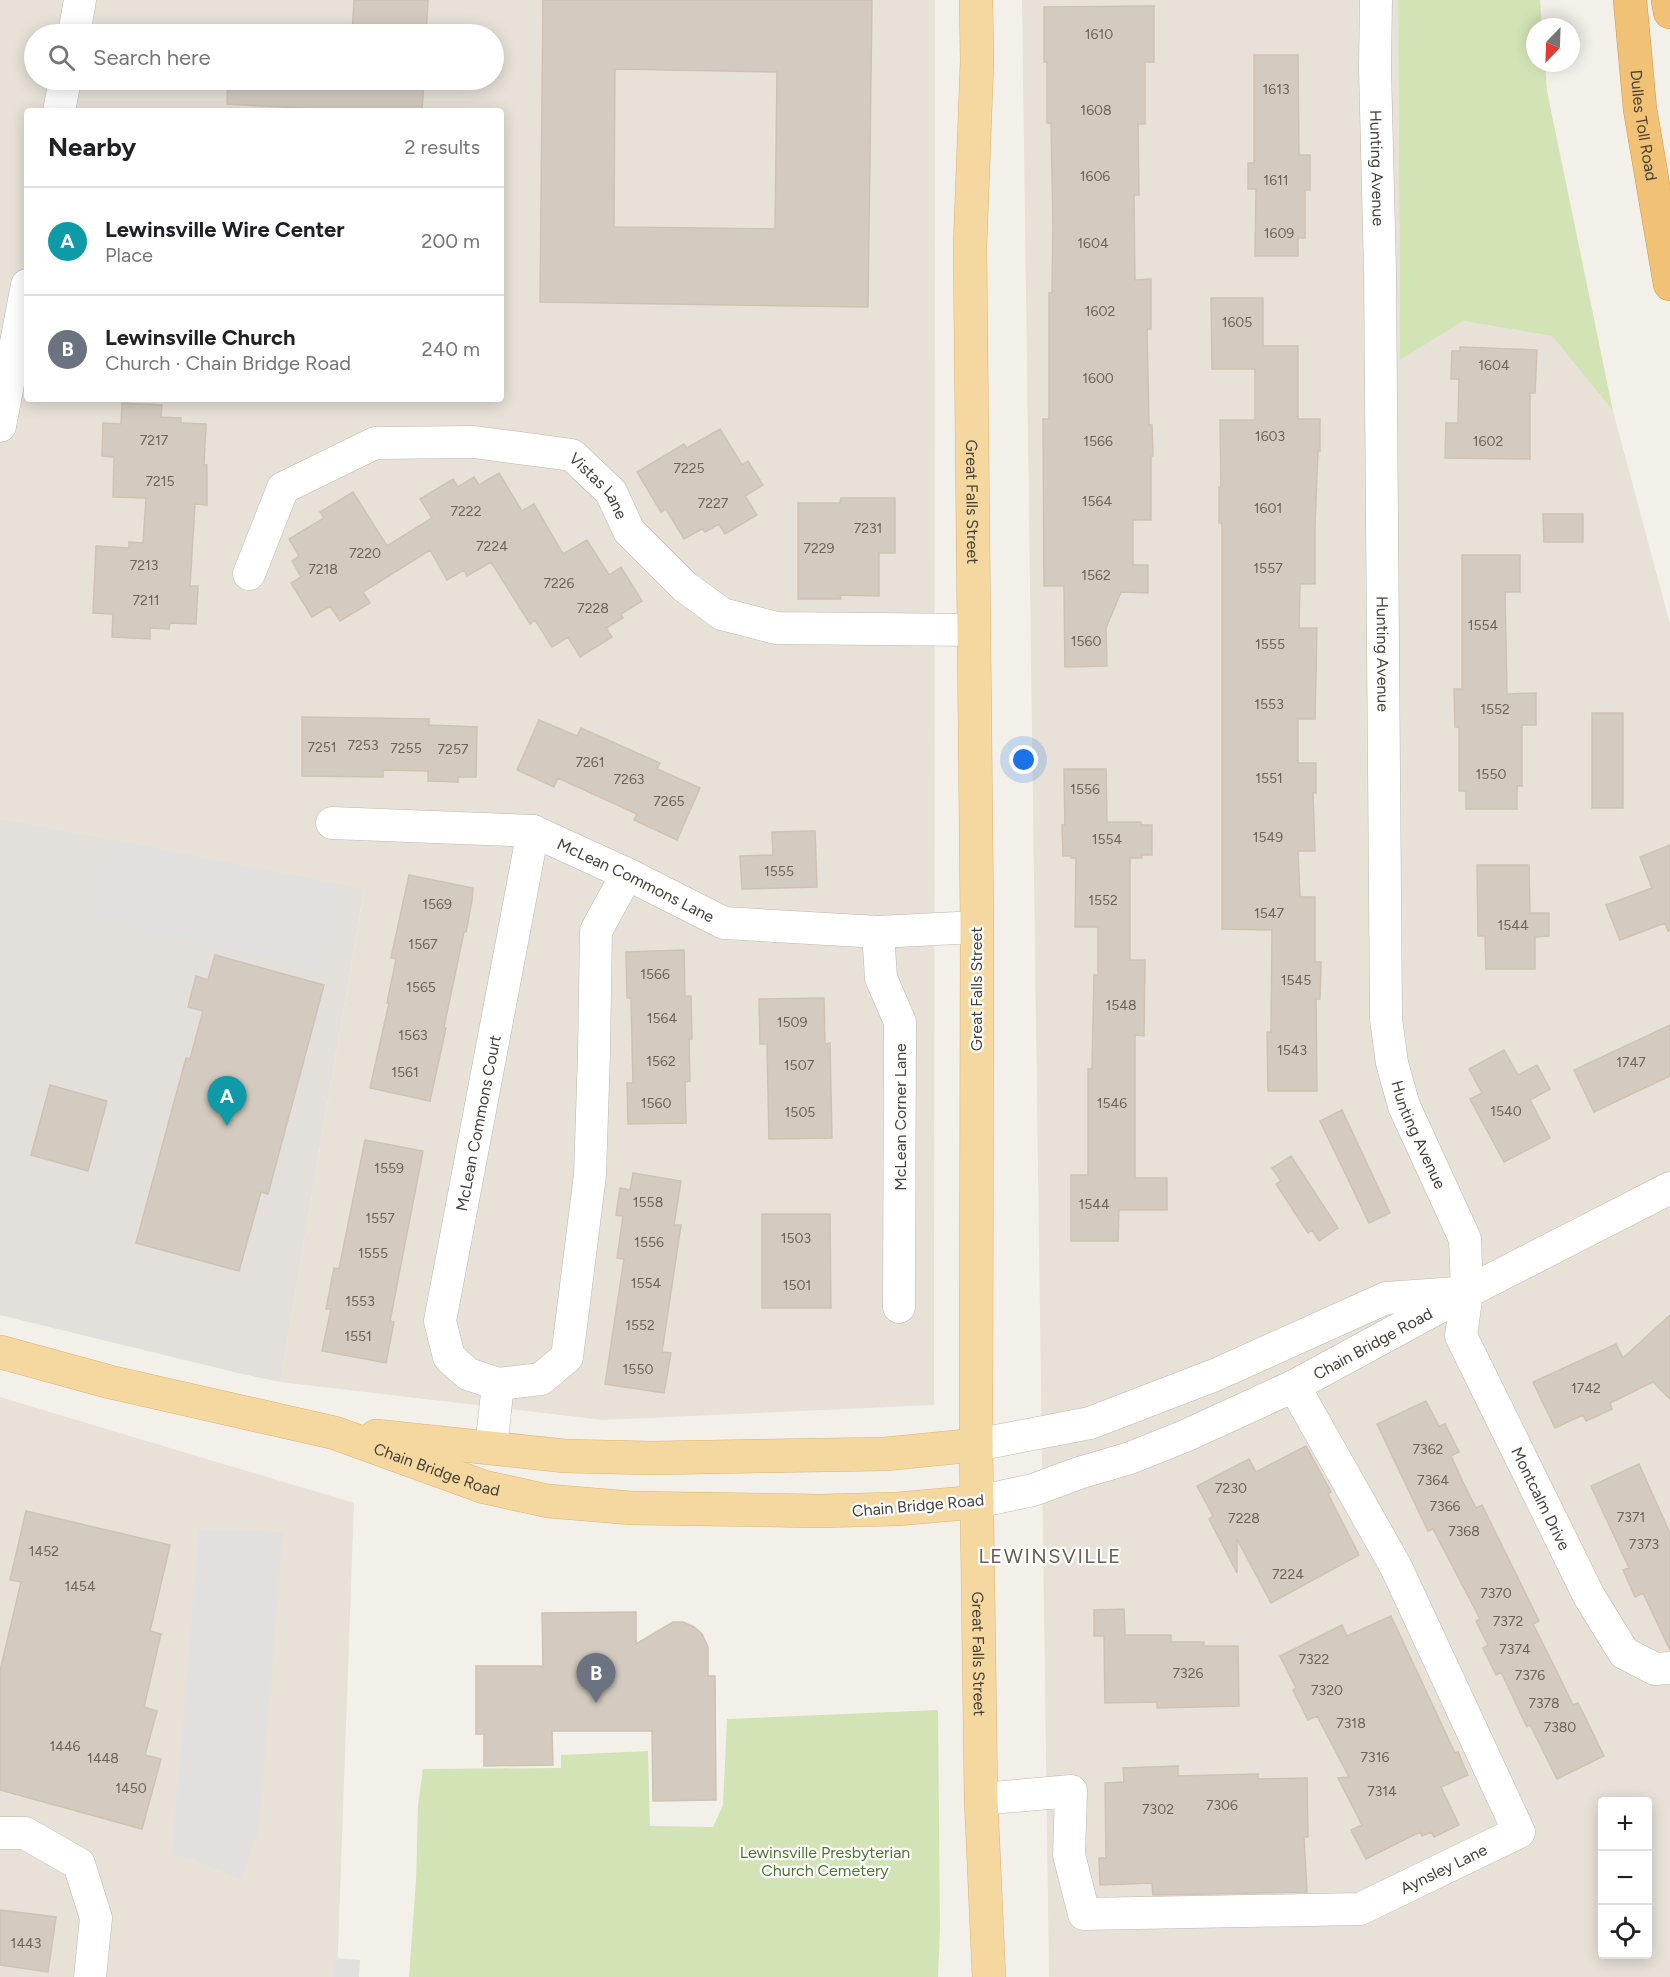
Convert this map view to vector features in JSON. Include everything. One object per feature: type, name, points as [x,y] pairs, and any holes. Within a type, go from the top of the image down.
[{"type":"highway","name":"Dulles Toll Road","points":[[1630,0],[1640,109],[1670,284]]},
{"type":"highway","points":[[1668,0],[1670,12]]},
{"type":"main road","name":"Great Falls Street","points":[[976,0],[977,62],[970,247],[976,927],[976,1445],[981,1799],[989,1977]]},
{"type":"main road","name":"Chain Bridge Road","points":[[0,1352],[110,1382],[335,1434],[484,1487],[548,1501],[643,1509],[819,1511],[897,1509],[977,1502]]},
{"type":"main road","name":"Chain Bridge Road","points":[[335,1434],[408,1438],[566,1456],[652,1458],[885,1454],[976,1445]]},
{"type":"street","points":[[76,24],[80,0]]},
{"type":"street","name":"Hunting Avenue","points":[[1376,0],[1375,68],[1381,283],[1386,1020],[1392,1063],[1404,1106],[1465,1239],[1467,1292]]},
{"type":"street","points":[[60,108],[63,90]]},
{"type":"street","points":[[0,426],[24,301]]},
{"type":"street","name":"Vistas Lane","points":[[249,574],[283,488],[375,442],[474,442],[572,455],[611,492],[630,531],[684,586],[722,614],[776,628],[973,630]]},
{"type":"street","name":"McLean Commons Lane","points":[[332,823],[533,831],[724,922],[878,932],[976,927]]},
{"type":"street","name":"McLean Commons Court","points":[[533,831],[440,1321],[449,1357],[468,1374],[498,1384],[541,1378],[567,1357],[590,1175],[596,931],[627,874]]},
{"type":"street","name":"McLean Corner Lane","points":[[878,932],[881,978],[900,1022],[898,1307]]},
{"type":"street","name":"Chain Bridge Road","points":[[977,1502],[1034,1490],[1185,1437],[1294,1386],[1467,1292],[1670,1188]]},
{"type":"street","name":"Chain Bridge Road","points":[[976,1445],[1090,1423],[1215,1375],[1386,1298],[1467,1292]]},
{"type":"street","name":"Montcalm Drive","points":[[1467,1292],[1461,1336],[1589,1596],[1624,1653],[1655,1669],[1670,1668]]},
{"type":"street","points":[[491,1448],[498,1384]]},
{"type":"street","name":"Aynsley Lane","points":[[981,1799],[1071,1791],[1069,1855],[1084,1914],[1360,1909],[1519,1832],[1396,1567],[1294,1386]]},
{"type":"street","points":[[0,1833],[26,1833],[79,1864],[96,1918],[90,1977]]},
{"type":"shaded area","points":[[0,0],[935,0],[934,1405],[603,1420],[280,1382],[364,890],[0,818]]},
{"type":"shaded area","points":[[1022,0],[1398,0],[1400,359],[1463,321],[1552,336],[1613,411],[1670,624],[1670,1977],[1049,1977]]},
{"type":"shaded area","points":[[0,818],[364,889],[280,1382],[0,1315]]},
{"type":"shaded area","points":[[112,839],[339,886],[322,965],[309,968],[94,920]]},
{"type":"shaded area","points":[[0,1397],[354,1503],[337,1977],[0,1977]]},
{"type":"shaded area","points":[[199,1529],[283,1532],[259,1829],[241,1880],[192,1859],[172,1854]]},
{"type":"shaded area","points":[[335,1958],[360,1960],[359,1977],[334,1977]]},
{"type":"green space","points":[[1398,0],[1540,0],[1541,18],[1526,18],[1526,72],[1546,72],[1547,91],[1613,411],[1552,336],[1463,321],[1400,360]]},
{"type":"green space","name":"Lewinsville Presbyterian Church Cemetery","points":[[938,1710],[940,1928],[938,1977],[409,1977],[416,1880],[418,1805],[423,1769],[561,1768],[561,1755],[648,1751],[650,1826],[713,1827],[723,1805],[727,1719]]},
{"type":"building","points":[[354,0],[428,0],[427,24],[353,24]]},
{"type":"building","points":[[543,0],[872,0],[868,307],[540,302]],"holes":[[[615,69],[777,72],[775,229],[614,227]]]},
{"type":"building","points":[[1154,6],[1154,62],[1145,62],[1145,124],[1138,124],[1139,195],[1134,195],[1135,280],[1151,279],[1151,329],[1147,329],[1149,425],[1152,425],[1153,456],[1151,456],[1151,520],[1133,520],[1133,565],[1148,565],[1148,593],[1121,592],[1106,628],[1107,666],[1065,667],[1064,586],[1044,586],[1043,419],[1049,419],[1049,293],[1052,293],[1053,225],[1051,123],[1047,123],[1047,62],[1044,62],[1044,7]]},
{"type":"building","points":[[1254,55],[1298,55],[1299,155],[1310,155],[1310,190],[1305,190],[1305,238],[1298,238],[1298,256],[1255,256],[1256,189],[1248,189],[1248,163],[1254,163]]},
{"type":"building","points":[[228,90],[423,90],[422,108],[301,108],[227,104]]},
{"type":"building","points":[[1211,298],[1263,298],[1263,346],[1298,346],[1298,419],[1320,419],[1315,584],[1300,584],[1299,628],[1317,628],[1315,719],[1298,719],[1298,763],[1316,763],[1316,793],[1313,793],[1315,851],[1298,851],[1300,897],[1315,897],[1315,962],[1321,962],[1320,999],[1316,999],[1317,1091],[1268,1091],[1267,1032],[1271,1032],[1272,930],[1222,929],[1220,420],[1255,420],[1255,369],[1212,369]]},
{"type":"building","points":[[1460,347],[1537,350],[1535,393],[1530,393],[1530,459],[1445,458],[1446,423],[1458,423],[1459,379],[1451,379],[1452,351],[1460,351]]},
{"type":"building","points":[[122,403],[162,405],[161,417],[181,418],[181,423],[206,424],[204,465],[207,465],[207,505],[195,504],[190,586],[198,586],[196,624],[170,623],[169,629],[150,628],[150,639],[112,637],[113,614],[93,613],[96,546],[129,548],[129,542],[143,543],[146,498],[113,497],[114,457],[102,456],[103,423],[121,424]]},
{"type":"building","points":[[720,429],[742,465],[748,461],[763,485],[745,496],[757,515],[725,534],[719,524],[705,532],[702,529],[684,539],[666,509],[661,512],[637,472],[684,444],[687,448]]},
{"type":"building","points":[[499,473],[522,511],[534,504],[563,554],[587,540],[609,575],[621,567],[642,601],[621,614],[623,618],[606,628],[612,637],[580,657],[568,637],[552,647],[535,620],[530,624],[491,562],[467,576],[464,570],[447,580],[430,550],[363,592],[370,603],[340,621],[330,606],[312,617],[291,583],[301,577],[292,561],[299,556],[289,539],[324,518],[320,512],[353,492],[387,546],[432,518],[420,499],[453,479],[458,487],[474,477],[479,485]]},
{"type":"building","points":[[841,498],[895,498],[895,553],[879,553],[879,596],[840,595],[841,599],[798,599],[798,503],[840,503]]},
{"type":"building","points":[[1543,514],[1583,514],[1583,542],[1544,542]]},
{"type":"building","points":[[1462,555],[1520,555],[1520,592],[1505,592],[1507,694],[1536,693],[1536,725],[1522,725],[1522,786],[1517,786],[1517,809],[1466,809],[1466,791],[1459,791],[1459,727],[1455,727],[1454,689],[1462,689]]},
{"type":"building","points":[[1592,713],[1623,713],[1623,808],[1592,808]]},
{"type":"building","points":[[302,717],[429,719],[429,725],[477,727],[476,777],[458,777],[458,782],[428,781],[428,771],[383,770],[383,777],[302,776]]},
{"type":"building","points":[[539,720],[577,736],[581,728],[660,763],[657,769],[700,788],[677,840],[634,820],[637,814],[558,778],[554,787],[517,770]]},
{"type":"building","points":[[1064,769],[1106,769],[1107,822],[1141,822],[1141,825],[1152,825],[1152,855],[1130,858],[1130,960],[1145,960],[1144,1036],[1135,1035],[1135,1178],[1167,1178],[1167,1210],[1119,1210],[1118,1241],[1071,1241],[1071,1175],[1088,1175],[1088,1069],[1092,1069],[1094,975],[1098,975],[1098,927],[1075,927],[1076,858],[1063,856]]},
{"type":"building","points":[[815,831],[817,887],[742,889],[740,856],[773,855],[772,832]]},
{"type":"building","points":[[1670,845],[1670,930],[1668,931],[1665,923],[1620,940],[1606,905],[1652,888],[1640,857]]},
{"type":"building","points":[[1477,865],[1529,865],[1530,913],[1549,913],[1549,936],[1535,937],[1535,969],[1486,969],[1485,936],[1478,936]]},
{"type":"building","points":[[409,875],[473,888],[466,932],[464,932],[430,1101],[370,1088],[389,1003],[387,1003],[396,959],[391,958]]},
{"type":"building","points":[[684,950],[685,996],[691,996],[692,1039],[689,1039],[690,1081],[685,1082],[686,1123],[628,1124],[627,1083],[633,1083],[631,998],[627,998],[626,952]]},
{"type":"building","points":[[215,955],[324,985],[268,1194],[261,1192],[239,1271],[136,1243],[186,1058],[190,1059],[203,1011],[188,1007],[196,976],[208,980]]},
{"type":"building","points":[[824,998],[825,1044],[830,1043],[832,1138],[769,1139],[767,1044],[760,1044],[759,999]]},
{"type":"building","points":[[1670,1025],[1670,1076],[1594,1112],[1574,1070]]},
{"type":"building","points":[[1504,1050],[1518,1075],[1537,1065],[1550,1089],[1530,1100],[1550,1138],[1504,1162],[1470,1099],[1482,1093],[1469,1069]]},
{"type":"building","points":[[50,1085],[107,1101],[88,1171],[31,1155]]},
{"type":"building","points":[[1342,1110],[1390,1213],[1369,1223],[1320,1121]]},
{"type":"building","points":[[365,1140],[423,1151],[390,1321],[394,1322],[386,1363],[322,1351],[331,1309],[326,1309],[334,1268],[339,1269]]},
{"type":"building","points":[[1291,1156],[1338,1228],[1319,1241],[1312,1230],[1308,1233],[1276,1184],[1281,1181],[1272,1168]]},
{"type":"building","points":[[633,1173],[681,1181],[674,1225],[681,1225],[662,1352],[671,1353],[664,1393],[605,1384],[624,1259],[617,1258],[623,1216],[616,1215],[620,1188],[630,1190]]},
{"type":"building","points":[[762,1214],[830,1214],[831,1308],[762,1308]]},
{"type":"building","points":[[1670,1315],[1670,1399],[1653,1382],[1610,1403],[1612,1409],[1586,1421],[1583,1415],[1555,1428],[1533,1382],[1616,1344],[1623,1358]]},
{"type":"building","points":[[1426,1401],[1439,1426],[1445,1424],[1459,1452],[1451,1456],[1463,1482],[1476,1508],[1482,1505],[1539,1621],[1533,1624],[1573,1705],[1578,1703],[1604,1756],[1557,1779],[1530,1725],[1527,1727],[1501,1672],[1496,1675],[1483,1648],[1488,1645],[1476,1621],[1480,1619],[1433,1529],[1428,1531],[1377,1424]]},
{"type":"building","points":[[1306,1446],[1331,1492],[1328,1494],[1359,1555],[1271,1603],[1237,1539],[1237,1573],[1209,1519],[1213,1516],[1197,1486],[1249,1459],[1256,1472]]},
{"type":"building","points":[[1639,1464],[1670,1533],[1670,1650],[1643,1593],[1635,1597],[1623,1570],[1629,1568],[1591,1486]]},
{"type":"building","points":[[26,1511],[170,1545],[150,1631],[161,1634],[144,1707],[157,1711],[145,1755],[161,1759],[142,1829],[0,1790],[0,1671],[21,1582],[10,1580]]},
{"type":"building","points":[[1124,1609],[1125,1635],[1171,1635],[1171,1642],[1204,1642],[1203,1646],[1238,1646],[1239,1706],[1157,1708],[1157,1702],[1105,1703],[1104,1636],[1094,1636],[1094,1610]]},
{"type":"building","points":[[636,1612],[636,1644],[673,1622],[683,1622],[702,1634],[708,1647],[708,1676],[715,1676],[716,1800],[653,1801],[652,1731],[552,1731],[553,1765],[484,1766],[484,1734],[476,1734],[476,1666],[543,1666],[542,1613]]},
{"type":"building","points":[[1391,1616],[1455,1753],[1458,1752],[1468,1775],[1441,1787],[1459,1825],[1434,1837],[1431,1832],[1422,1836],[1420,1832],[1366,1859],[1351,1830],[1362,1825],[1338,1778],[1349,1777],[1317,1716],[1308,1720],[1293,1690],[1296,1688],[1280,1656],[1342,1625],[1347,1636]]},
{"type":"building","points":[[1178,1766],[1178,1776],[1258,1774],[1258,1779],[1307,1778],[1308,1837],[1304,1837],[1307,1892],[1153,1895],[1152,1883],[1100,1885],[1099,1858],[1106,1858],[1105,1783],[1124,1782],[1123,1768]]},
{"type":"building","points":[[0,1910],[56,1917],[48,1972],[0,1965]]},
{"type":"place","name":"Lewinsville Wire Center","points":[[227,1126]]},
{"type":"place","name":"Lewinsville Church","points":[[596,1703]]},
{"type":"district","name":"LEWINSVILLE","points":[[1050,1556]]}]
